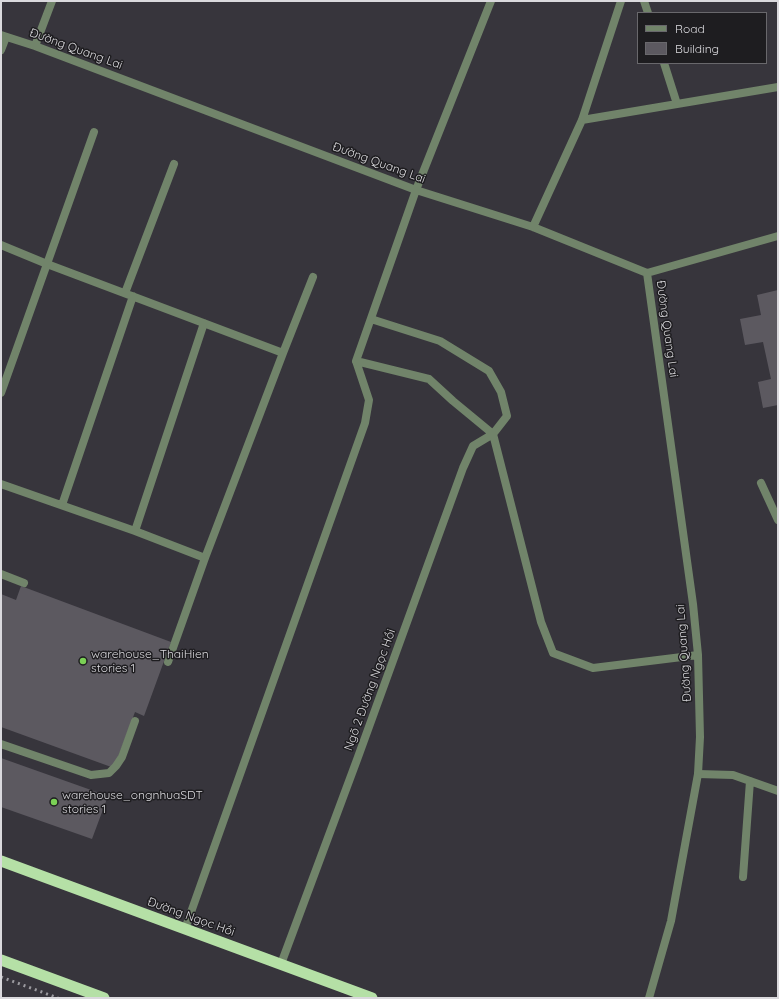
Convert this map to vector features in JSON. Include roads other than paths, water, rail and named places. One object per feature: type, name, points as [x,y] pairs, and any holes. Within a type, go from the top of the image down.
[{"type":"highway","name":"Đường Ngọc Hồi","points":[[1,861],[372,998]]},
{"type":"highway","points":[[1,960],[100,997]]},
{"type":"street","points":[[36,46],[52,1]]},
{"type":"street","points":[[185,929],[365,423],[369,400],[356,361],[416,190],[491,1]]},
{"type":"street","points":[[533,227],[582,120],[620,1]]},
{"type":"street","points":[[644,1],[648,12]]},
{"type":"street","points":[[1,50],[3,36]]},
{"type":"street","name":"Đường Quang Lai","points":[[3,36],[36,46],[416,190],[533,227],[647,273],[693,604],[698,655],[700,737],[698,774],[671,921],[649,998]]},
{"type":"street","points":[[664,64],[677,104]]},
{"type":"street","points":[[582,120],[778,87]]},
{"type":"street","points":[[1,393],[94,132]]},
{"type":"street","points":[[125,293],[174,164]]},
{"type":"street","points":[[647,273],[778,236]]},
{"type":"street","points":[[1,245],[47,264],[283,353]]},
{"type":"street","points":[[168,662],[283,353],[313,277]]},
{"type":"street","points":[[62,505],[133,296]]},
{"type":"street","points":[[371,319],[440,341],[489,371],[501,392],[507,416],[493,434]]},
{"type":"street","points":[[135,531],[204,323]]},
{"type":"street","points":[[356,361],[429,379],[493,434],[541,622],[553,653],[593,668],[698,655]]},
{"type":"street","name":"Ngõ 2 Đường Ngọc Hồi","points":[[281,964],[463,468],[473,446],[493,434]]},
{"type":"street","points":[[762,483],[778,520]]},
{"type":"street","points":[[1,484],[135,531],[206,558]]},
{"type":"street","points":[[1,574],[24,583]]},
{"type":"street","points":[[1,744],[92,775],[109,774],[122,757],[135,721]]},
{"type":"street","points":[[698,774],[733,775],[778,791]]},
{"type":"street","points":[[743,877],[750,781]]},
{"type":"railway","points":[[1,977],[58,998]]},
{"type":"place","name":"warehouse_ThaiHien stories 1","points":[[83,661]]},
{"type":"place","name":"warehouse_ongnhuaSDT stories 1","points":[[54,802]]}]
